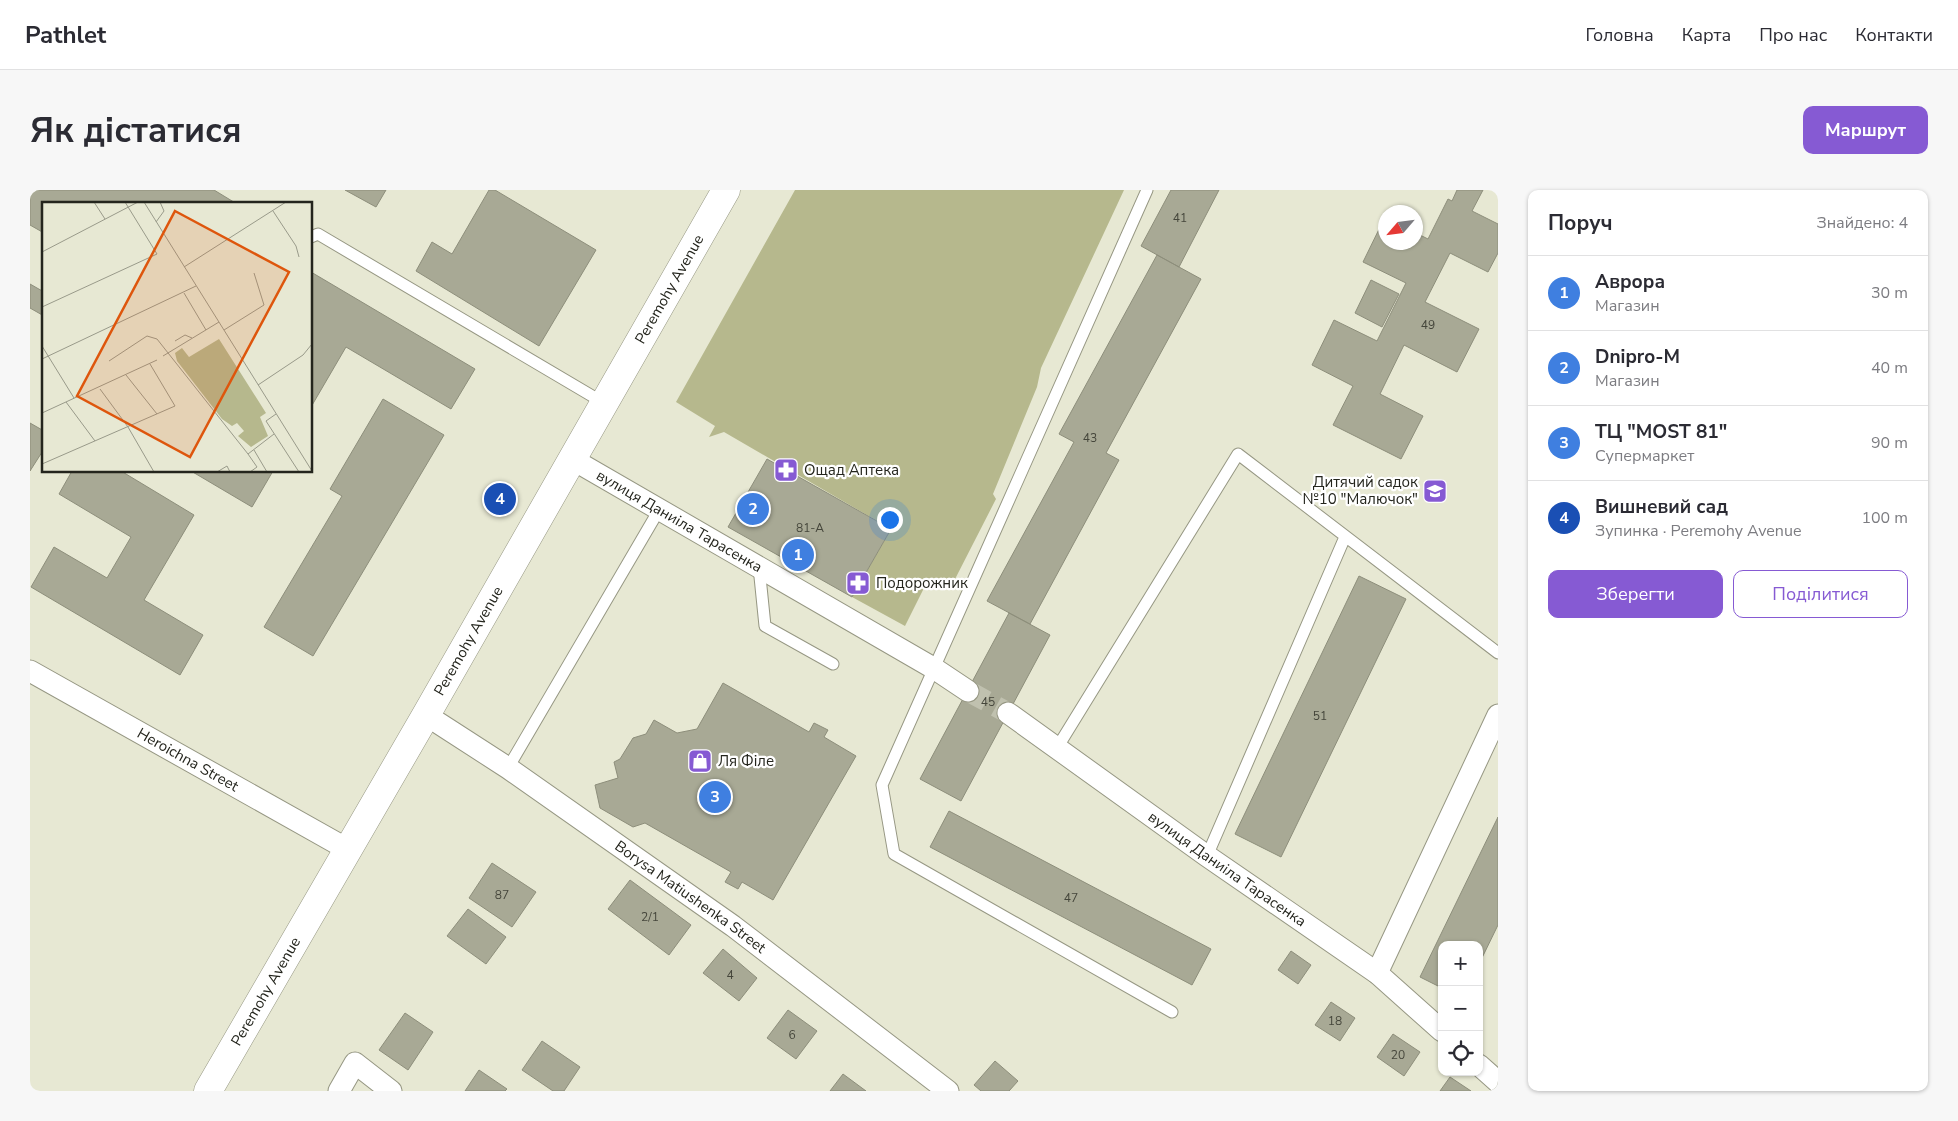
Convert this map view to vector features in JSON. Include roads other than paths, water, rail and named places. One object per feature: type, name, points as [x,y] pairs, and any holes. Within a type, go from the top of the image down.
[{"type":"main road","name":"Peremohy Avenue","points":[[208,1091],[426,715],[726,190]]},
{"type":"street","name":"вулиця Даниіла Тарасенка","points":[[572,459],[935,669],[968,690]]},
{"type":"street","name":"Heroichna Street","points":[[30,671],[347,849]]},
{"type":"street","name":"вулиця Даниіла Тарасенка","points":[[1008,713],[1207,856],[1377,973],[1438,1027]]},
{"type":"street","name":"Borysa Matiushenka Street","points":[[426,715],[508,768],[733,926],[948,1091]]},
{"type":"street","points":[[1377,973],[1498,715]]},
{"type":"street","points":[[338,1091],[355,1063],[392,1091]]},
{"type":"street","points":[[1483,1069],[1498,1082]]},
{"type":"lane","points":[[1146,190],[882,785],[894,854],[1172,1012]]},
{"type":"lane","points":[[312,237],[318,234],[604,402]]},
{"type":"lane","points":[[1058,748],[1238,454],[1498,653]]},
{"type":"lane","points":[[508,768],[659,510]]},
{"type":"lane","points":[[1207,856],[1345,537]]},
{"type":"lane","points":[[759,567],[765,626],[833,664]]},
{"type":"tunnel","points":[[968,691],[1008,713]]},
{"type":"place","name":"Ощад Аптека","points":[[786,470]]},
{"type":"place","name":"Дитячий садок №10 \"Малючок\"","points":[[1435,491]]},
{"type":"place","name":"Вишневий сад","points":[[500,499]]},
{"type":"place","name":"Dnipro-M","points":[[753,509]]},
{"type":"place","name":"Аврора","points":[[798,555]]},
{"type":"place","name":"Подорожник","points":[[858,583]]},
{"type":"place","name":"Ля Філе","points":[[700,761]]},
{"type":"place","name":"ТЦ \"MOST 81\"","points":[[715,797]]}]
